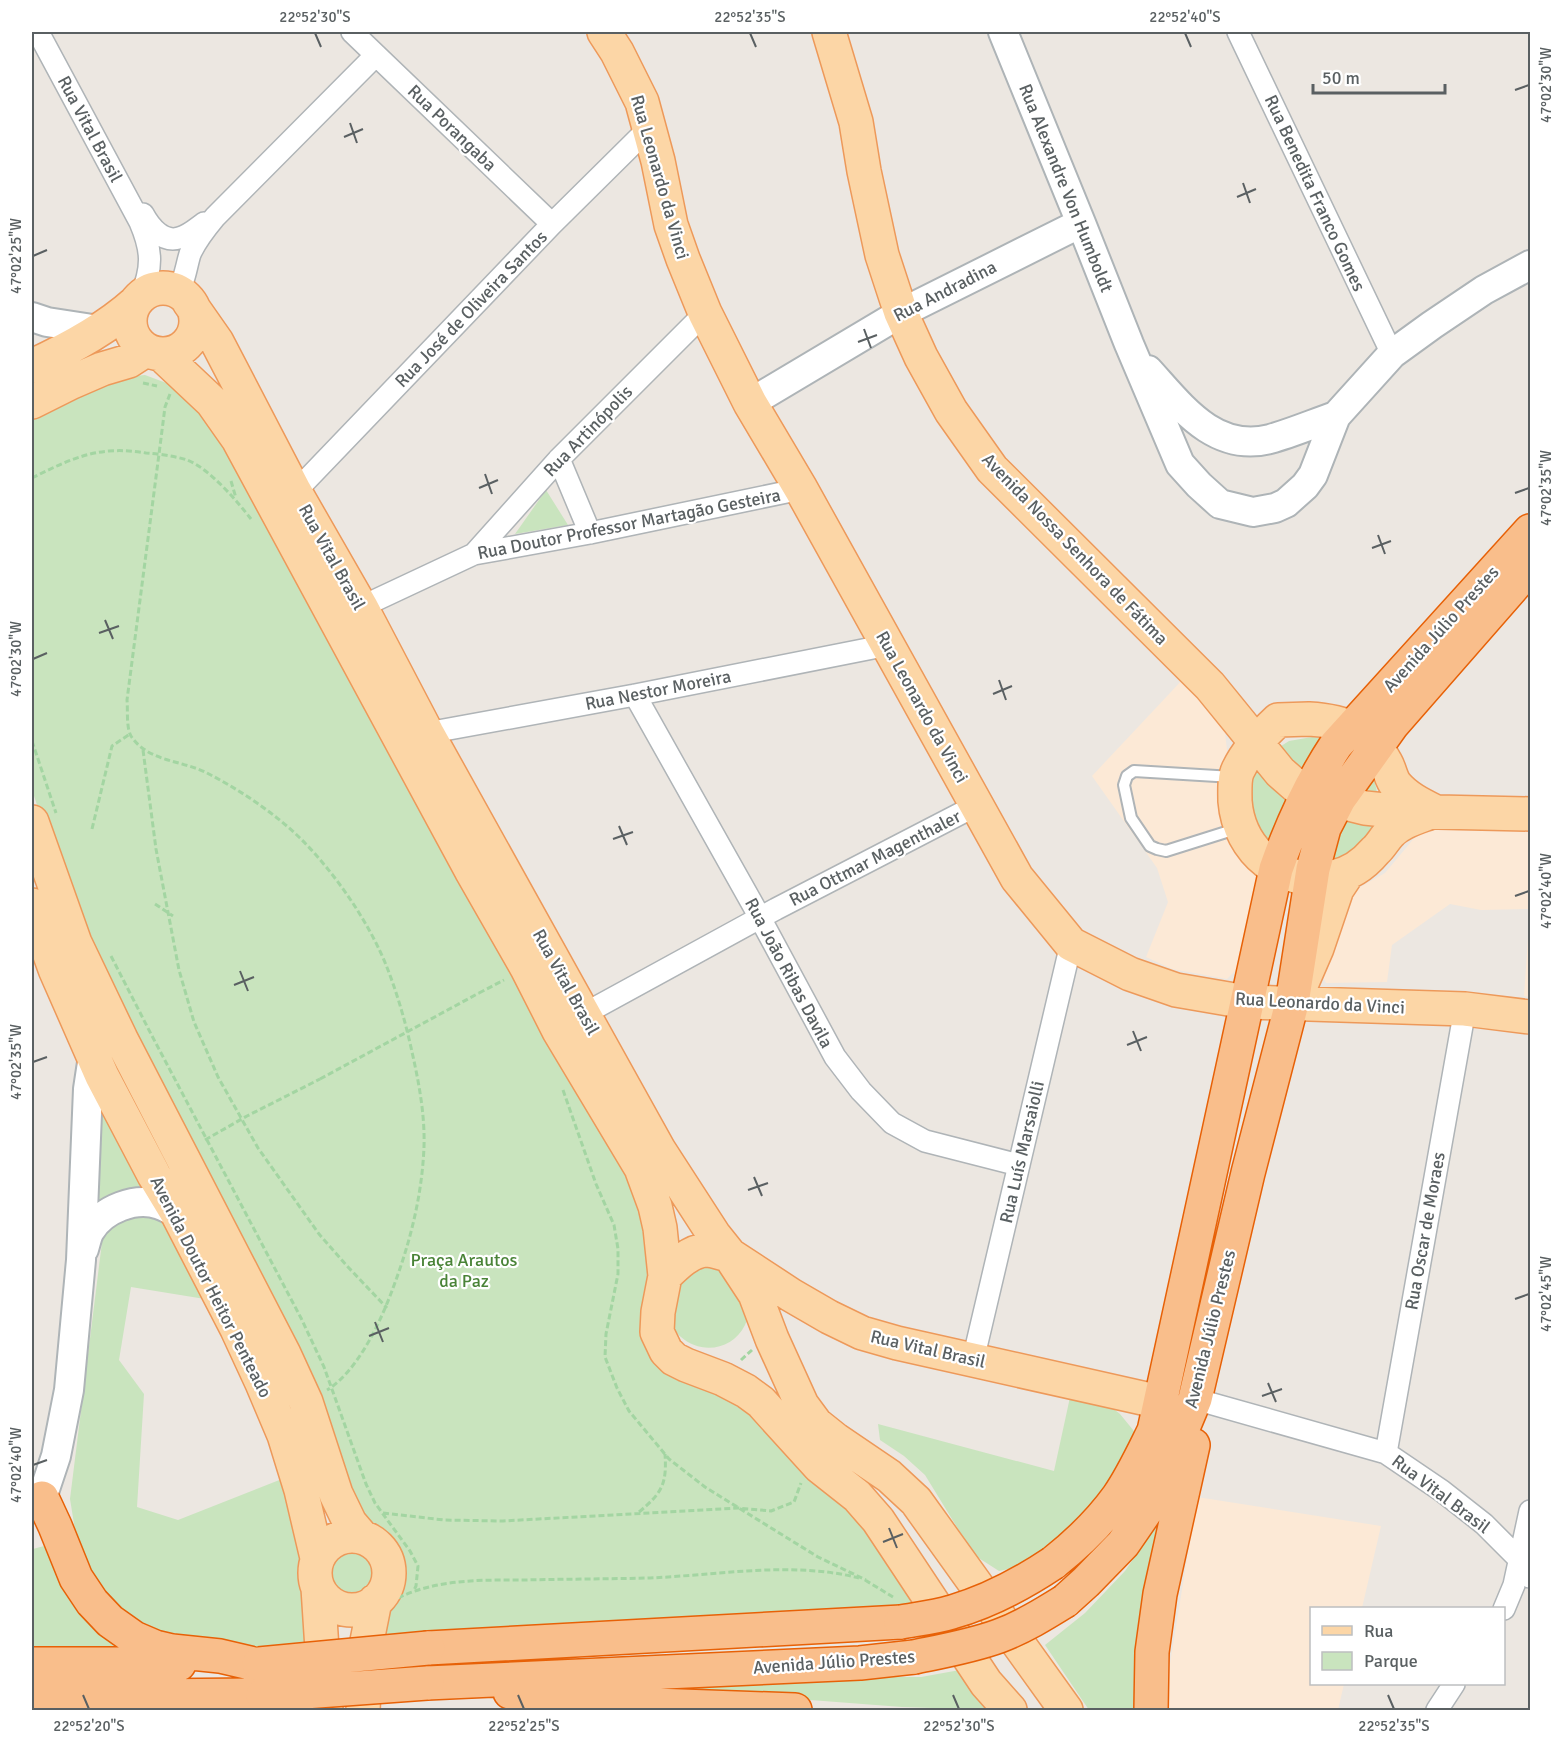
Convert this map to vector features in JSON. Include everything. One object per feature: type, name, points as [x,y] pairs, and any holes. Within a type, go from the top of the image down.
[{"type":"highway","name":"Avenida Júlio Prestes","points":[[1364,738],[1530,531]]},
{"type":"highway","name":"Avenida Júlio Prestes","points":[[1364,738],[1392,724],[1530,567]]},
{"type":"highway","points":[[1323,798],[1364,738]]},
{"type":"highway","name":"Avenida Júlio Prestes","points":[[254,1664],[428,1648],[899,1612],[952,1612],[1002,1592],[1053,1563],[1095,1525],[1118,1497],[1154,1431],[1276,869],[1294,823],[1323,798]]},
{"type":"highway","name":"Avenida Júlio Prestes","points":[[443,1682],[860,1663],[914,1657],[969,1646],[1001,1635],[1034,1620],[1065,1601],[1086,1582],[1123,1544],[1152,1502],[1196,1399],[1248,1173],[1292,1003],[1312,869],[1324,828],[1323,798]]},
{"type":"highway","points":[[1151,1710],[1152,1652],[1158,1606],[1197,1428],[1196,1399]]},
{"type":"highway","points":[[37,1502],[56,1526],[76,1578],[92,1602],[110,1620],[134,1638],[172,1651],[220,1656],[254,1664]]},
{"type":"highway","points":[[32,1664],[254,1664]]},
{"type":"highway","points":[[32,1697],[263,1695],[443,1682],[544,1699],[795,1710]]},
{"type":"main road","name":"Rua Leonardo da Vinci","points":[[604,32],[617,52],[642,102],[658,161],[671,225],[683,259],[705,313],[750,403],[801,489],[1017,878],[1071,944],[1130,974],[1176,990],[1246,1002],[1465,1009],[1530,1017]]},
{"type":"main road","name":"Avenida Nossa Senhora de Fátima","points":[[829,32],[856,122],[882,255],[913,341],[951,411],[992,470],[1222,693],[1251,711],[1269,718],[1267,731]]},
{"type":"main road","points":[[32,366],[99,330],[118,318],[138,300],[149,291],[158,289],[168,289],[183,297],[194,312],[194,332],[189,341],[172,353],[154,352],[139,345],[130,329],[130,320],[138,300]]},
{"type":"main road","name":"Rua Vital Brasil","points":[[183,297],[217,342],[295,492],[659,1150],[714,1235],[730,1255],[791,1295],[862,1333],[897,1343],[1160,1402]]},
{"type":"main road","points":[[32,402],[102,369],[154,352]]},
{"type":"main road","name":"Rua Vital Brasil","points":[[154,352],[212,402],[238,439],[471,870],[527,968],[559,1031],[641,1168],[655,1206],[660,1228],[665,1276]]},
{"type":"main road","name":"Avenida Nossa Senhora de Fátima","points":[[1222,693],[1237,740],[1235,793],[1236,816],[1240,828]]},
{"type":"main road","points":[[1237,774],[1267,731],[1309,719],[1331,720],[1364,738],[1387,765],[1394,783],[1410,798],[1434,811]]},
{"type":"main road","points":[[1267,731],[1280,772],[1296,786],[1323,798],[1365,808],[1385,810],[1530,814]]},
{"type":"main road","points":[[1292,1003],[1317,948],[1336,889],[1347,874],[1375,852],[1390,832],[1407,821],[1434,811]]},
{"type":"main road","points":[[38,893],[45,820]]},
{"type":"main road","points":[[1240,828],[1258,855],[1276,869],[1291,876],[1312,879],[1347,874]]},
{"type":"main road","name":"Avenida Doutor Heitor Penteado","points":[[38,893],[43,958],[154,1175],[177,1213],[237,1329],[284,1435],[301,1490],[318,1573],[326,1710]]},
{"type":"main road","name":"Avenida Doutor Heitor Penteado","points":[[38,893],[75,943],[121,1038],[193,1146],[279,1344],[319,1395],[336,1494],[350,1523],[373,1525],[372,1542],[381,1550],[388,1571],[387,1583],[382,1593],[386,1600]]},
{"type":"main road","points":[[1010,1710],[986,1683],[878,1520],[857,1496],[819,1466],[761,1402],[723,1379],[674,1359],[666,1351],[657,1332],[658,1312],[665,1276],[680,1261],[706,1250],[730,1255],[754,1294],[802,1405],[816,1424],[889,1476],[916,1501],[1066,1710]]},
{"type":"main road","points":[[373,1525],[352,1536],[341,1537],[331,1542],[323,1549],[318,1573],[328,1601],[339,1607],[352,1610],[386,1600]]},
{"type":"main road","points":[[363,1710],[366,1646],[386,1600]]},
{"type":"street","name":"Rua Vital Brasil","points":[[38,32],[148,240],[150,260],[147,281],[138,300]]},
{"type":"street","name":"Rua Porangaba","points":[[352,32],[552,224]]},
{"type":"street","name":"Rua Alexandre Von Humboldt","points":[[1003,32],[1180,464],[1220,504],[1253,512],[1275,508],[1286,503],[1305,486],[1313,475],[1336,416],[1392,354],[1485,290],[1530,265]]},
{"type":"street","name":"Rua Benedita Franco Gomes","points":[[1238,32],[1392,354]]},
{"type":"street","points":[[183,297],[182,285],[189,257],[195,243],[215,217],[376,56]]},
{"type":"street","name":"Rua José de Oliveira Santos","points":[[295,492],[552,224],[649,128]]},
{"type":"street","points":[[106,160],[127,182],[153,230],[166,238],[178,239],[215,217]]},
{"type":"street","name":"Rua Andradina","points":[[750,403],[901,313],[1081,223]]},
{"type":"street","name":"Rua Artinópolis","points":[[474,554],[559,459],[705,313]]},
{"type":"street","points":[[32,317],[47,322],[99,330]]},
{"type":"street","name":"Rua Alexandre Von Humboldt","points":[[1129,344],[1173,398],[1202,425],[1217,435],[1254,441],[1270,439],[1336,416]]},
{"type":"street","points":[[559,459],[590,533]]},
{"type":"street","name":"Rua Doutor Professor Martagão Gesteira","points":[[360,607],[474,554],[590,533],[801,489]]},
{"type":"street","name":"Rua Nestor Moreira","points":[[427,733],[888,645]]},
{"type":"street","name":"Rua João Ribas Davila","points":[[635,695],[835,1057],[861,1091],[892,1123],[925,1141],[1019,1165]]},
{"type":"street","name":"Rua Ottmar Magenthaler","points":[[584,1014],[760,918],[977,805]]},
{"type":"street","name":"Rua Luís Marsaiolli","points":[[974,1360],[1071,944]]},
{"type":"street","name":"Rua Oscar de Moraes","points":[[1386,1453],[1465,1009]]},
{"type":"street","points":[[37,1502],[56,1456],[69,1390],[81,1260],[88,1089],[93,1056],[121,1038]]},
{"type":"street","points":[[81,1260],[89,1232],[106,1214],[126,1204],[159,1204],[177,1213]]},
{"type":"street","name":"Rua Vital Brasil","points":[[1196,1399],[1386,1453],[1442,1491],[1484,1524],[1525,1568]]},
{"type":"street","points":[[1504,1607],[1514,1584],[1525,1568],[1530,1511]]},
{"type":"street","points":[[1437,1710],[1453,1685]]},
{"type":"lane","points":[[1237,774],[1134,771],[1127,776],[1124,785],[1131,818],[1150,846],[1157,849],[1166,851],[1240,828]]},
{"type":"path","points":[[136,381],[171,392],[165,407],[127,700],[130,734],[143,750],[205,772],[269,812],[300,838],[351,901],[372,936],[387,968],[405,1025],[418,1079],[423,1112],[424,1145],[417,1208],[403,1262],[387,1308],[361,1354],[347,1372],[319,1395]]},
{"type":"path","points":[[32,478],[70,460],[108,451],[159,454],[188,460],[236,499],[230,480]]},
{"type":"path","points":[[93,828],[112,746],[130,734]]},
{"type":"path","points":[[32,741],[45,820]]},
{"type":"path","points":[[143,750],[156,849],[179,970],[194,1022],[218,1077],[263,1157],[319,1234],[387,1308]]},
{"type":"path","points":[[155,904],[174,916]]},
{"type":"path","points":[[110,954],[150,1034],[193,1146],[301,1318],[324,1367],[319,1395],[375,1503],[373,1525]]},
{"type":"path","points":[[193,1146],[479,993]]},
{"type":"path","points":[[723,1379],[740,1360],[756,1347],[772,1339]]},
{"type":"path","points":[[638,1514],[652,1502],[663,1487],[665,1454]]},
{"type":"path","points":[[373,1525],[444,1520],[503,1521],[738,1508]]},
{"type":"path","points":[[373,1525],[410,1551],[418,1566],[414,1590]]},
{"type":"path","points":[[386,1600],[430,1586],[469,1581],[649,1578],[765,1571],[814,1571],[839,1573],[866,1580],[890,1594],[899,1612]]},
{"type":"shaded area","points":[[1185,677],[1223,716],[1228,758],[1262,871],[1245,961],[1227,979],[1172,969],[1146,957],[1168,902],[1157,868],[1092,776]]},
{"type":"shaded area","points":[[1426,824],[1530,826],[1530,909],[1481,910],[1450,904],[1392,945],[1387,982],[1326,983],[1318,968],[1346,895],[1385,873]]},
{"type":"shaded area","points":[[1530,909],[1530,997],[1524,996]]},
{"type":"shaded area","points":[[1197,1497],[1381,1526],[1362,1607],[1310,1607],[1310,1685],[1344,1685],[1338,1710],[1166,1710],[1164,1701]]},
{"type":"green space","name":"Praça Arautos da Paz","points":[[145,375],[177,387],[230,443],[640,1201],[653,1231],[646,1326],[731,1391],[844,1499],[922,1603],[888,1609],[373,1638],[386,1605],[396,1592],[399,1582],[397,1564],[381,1542],[367,1529],[72,909],[32,790],[32,416],[107,379]]},
{"type":"green space","points":[[546,490],[568,525],[515,534]]},
{"type":"green space","points":[[1312,737],[1342,744],[1351,749],[1371,772],[1378,802],[1377,818],[1372,833],[1364,845],[1348,858],[1313,869],[1256,836],[1248,792],[1256,770],[1270,753],[1289,741]]},
{"type":"green space","points":[[101,1083],[156,1194],[97,1210]]},
{"type":"green space","points":[[149,1213],[165,1221],[211,1300],[131,1287],[119,1360],[144,1394],[137,1507],[178,1520],[287,1477],[306,1544],[312,1578],[311,1647],[261,1652],[164,1640],[115,1610],[90,1574],[77,1542],[70,1499],[104,1226]]},
{"type":"green space","points":[[711,1267],[723,1270],[749,1312],[745,1325],[733,1340],[725,1345],[707,1348],[689,1343],[679,1336],[671,1322],[671,1313],[675,1284],[698,1268]]},
{"type":"green space","points":[[1072,1388],[1100,1398],[1120,1414],[1138,1436],[1090,1513],[1027,1565],[999,1571],[974,1555],[925,1475],[904,1456],[880,1440],[878,1424],[1054,1471]]},
{"type":"green space","points":[[1168,1509],[1147,1591],[1134,1668],[1135,1710],[1089,1710],[1045,1645],[1085,1613],[1125,1571]]},
{"type":"green space","points":[[351,1540],[373,1549],[381,1560],[383,1572],[376,1593],[358,1605],[348,1606],[337,1603],[326,1593],[320,1564],[332,1548]]},
{"type":"green space","points":[[44,1546],[117,1638],[111,1650],[32,1652],[32,1552],[33,1549]]},
{"type":"green space","points":[[971,1668],[995,1710],[665,1694],[663,1685],[921,1677]]}]
